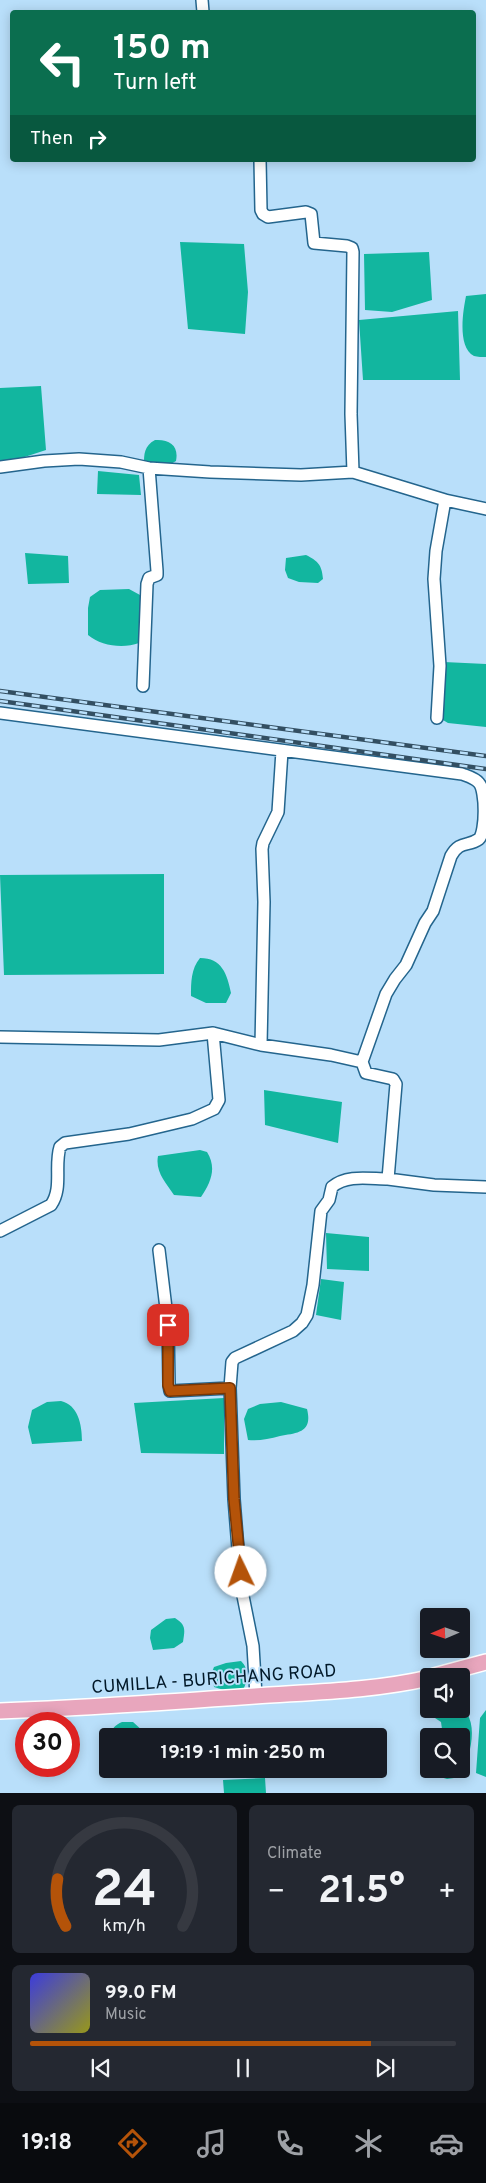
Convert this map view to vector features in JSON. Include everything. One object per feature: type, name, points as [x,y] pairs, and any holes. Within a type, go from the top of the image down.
[{"type":"main road","points":[[464,1668],[486,1662]]},
{"type":"main road","name":"CUMILLA - BURICHANG ROAD","points":[[0,1711],[124,1706],[394,1686],[420,1680]]},
{"type":"street","points":[[260,162],[261,210],[263,214],[268,217],[306,212],[311,214],[314,243],[352,248],[351,414],[354,472]]},
{"type":"street","points":[[0,467],[44,461],[80,459],[121,462],[149,468],[301,475],[354,472],[445,500],[486,509]]},
{"type":"street","points":[[143,686],[146,584],[149,578],[157,575],[158,571],[149,468]]},
{"type":"street","points":[[437,718],[440,666],[434,579],[436,551],[445,500]]},
{"type":"street","points":[[0,713],[462,774],[477,781],[483,789],[485,814],[482,835],[478,840],[455,848],[433,911],[425,923],[406,965],[386,994],[362,1062],[366,1073],[393,1079],[396,1084],[388,1179]]},
{"type":"street","points":[[261,1045],[264,902],[262,849],[263,843],[277,819],[282,751]]},
{"type":"street","points":[[0,1037],[159,1040],[213,1033],[261,1045],[331,1055],[362,1062]]},
{"type":"street","points":[[0,1231],[51,1205],[56,1198],[57,1154],[60,1147],[65,1143],[129,1134],[192,1119],[214,1109],[219,1100],[213,1033]]},
{"type":"street","points":[[256,1696],[253,1646],[242,1586],[236,1521],[230,1426],[232,1362],[235,1358],[293,1331],[302,1323],[307,1315],[313,1285],[321,1211],[329,1200],[332,1186],[338,1181],[346,1179],[388,1179],[434,1185],[486,1187]]},
{"type":"street","points":[[159,1250],[168,1325],[168,1385],[170,1391],[230,1388]]},
{"type":"shaded area","points":[[180,242],[244,244],[248,292],[245,334],[188,329]]},
{"type":"shaded area","points":[[429,252],[432,300],[392,312],[365,310],[364,254]]},
{"type":"shaded area","points":[[486,294],[486,357],[477,357],[469,351],[463,337],[462,328],[466,296]]},
{"type":"shaded area","points":[[458,311],[460,380],[363,380],[359,320]]},
{"type":"shaded area","points":[[41,386],[46,450],[0,465],[0,388]]},
{"type":"shaded area","points":[[155,440],[172,444],[176,451],[176,461],[169,465],[144,465],[147,448]]},
{"type":"shaded area","points":[[98,471],[139,475],[141,495],[97,494]]},
{"type":"shaded area","points":[[25,553],[68,556],[69,583],[28,584]]},
{"type":"shaded area","points":[[306,555],[314,559],[322,570],[323,579],[318,583],[299,582],[288,578],[285,570],[286,558]]},
{"type":"shaded area","points":[[129,589],[140,595],[143,606],[139,643],[126,646],[112,645],[99,642],[88,635],[90,597],[100,590]]},
{"type":"shaded area","points":[[444,662],[486,664],[486,727],[448,723],[443,720],[440,712]]},
{"type":"shaded area","points":[[164,874],[164,974],[4,975],[0,875]]},
{"type":"shaded area","points":[[200,958],[214,961],[222,968],[228,980],[231,993],[226,1003],[206,1003],[191,996],[193,971]]},
{"type":"shaded area","points":[[264,1090],[342,1102],[338,1143],[265,1125]]},
{"type":"shaded area","points":[[200,1150],[207,1152],[212,1164],[212,1175],[205,1191],[201,1197],[174,1195],[160,1172],[157,1162],[158,1156]]},
{"type":"shaded area","points":[[326,1233],[369,1237],[369,1271],[327,1269]]},
{"type":"shaded area","points":[[321,1279],[344,1282],[341,1320],[316,1315]]},
{"type":"shaded area","points":[[224,1398],[224,1454],[141,1453],[134,1403]]},
{"type":"shaded area","points":[[61,1401],[67,1403],[78,1416],[82,1441],[32,1444],[28,1427],[32,1410],[47,1402]]},
{"type":"shaded area","points":[[281,1402],[307,1409],[308,1423],[306,1427],[292,1434],[264,1440],[248,1440],[244,1419],[248,1409],[260,1404]]},
{"type":"shaded area","points":[[175,1618],[184,1628],[183,1642],[174,1648],[153,1650],[150,1638],[151,1630],[166,1619]]},
{"type":"shaded area","points":[[241,1661],[247,1674],[244,1688],[227,1691],[214,1687],[212,1672],[214,1667]]},
{"type":"shaded area","points":[[486,1710],[486,1777],[476,1773],[480,1718]]},
{"type":"shaded area","points":[[435,1718],[469,1718],[472,1728],[470,1750],[470,1728],[442,1728],[441,1722]]},
{"type":"shaded area","points":[[133,1722],[140,1728],[114,1728],[117,1724]]},
{"type":"shaded area","points":[[265,1778],[266,1793],[224,1793],[223,1780]]},
{"type":"railway","points":[[0,691],[486,756]]},
{"type":"railway","points":[[0,701],[486,769]]},
{"type":"route","points":[[168,1325],[168,1385],[170,1391],[230,1388],[234,1499],[241,1572]]}]
